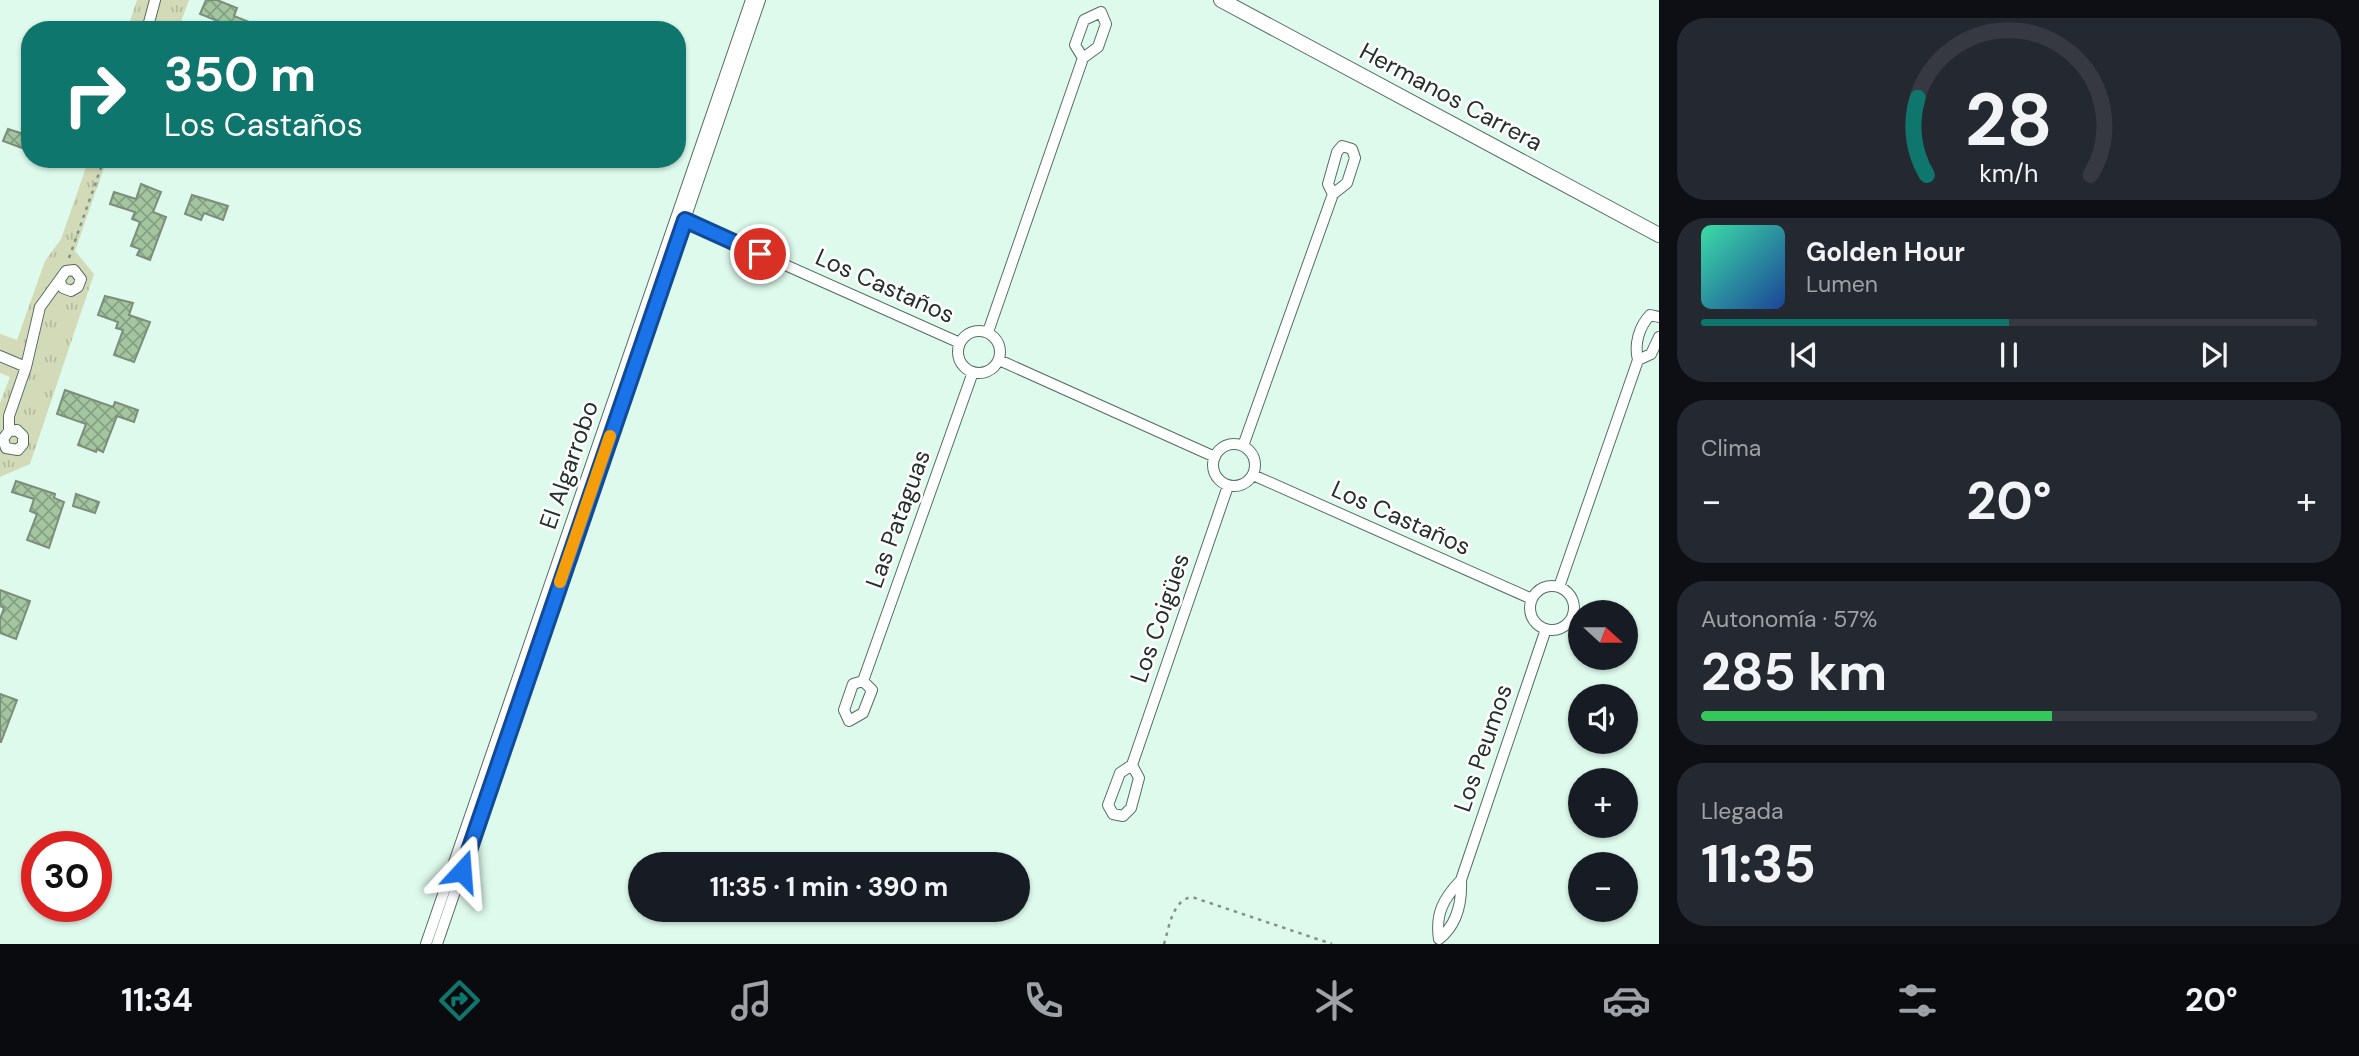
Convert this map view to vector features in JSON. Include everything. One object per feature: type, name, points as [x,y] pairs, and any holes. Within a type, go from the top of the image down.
[{"type":"street","points":[[149,21],[155,0]]},
{"type":"street","name":"El Algarrobo","points":[[437,944],[681,219],[751,0]]},
{"type":"street","name":"El Algarrobo","points":[[426,944],[760,0]]},
{"type":"street","name":"Hermanos Carrera","points":[[1221,0],[1659,235]]},
{"type":"street","points":[[988,332],[1083,58]]},
{"type":"street","points":[[1243,446],[1333,194]]},
{"type":"street","name":"Los Castaños","points":[[681,219],[960,343]]},
{"type":"street","points":[[66,271],[77,272],[80,284],[71,291],[63,288],[60,282],[61,275],[66,271]]},
{"type":"street","points":[[9,431],[9,416],[26,367],[40,307],[46,296],[60,282]]},
{"type":"street","points":[[1559,587],[1638,360],[1635,347],[1645,321],[1650,315],[1659,317]]},
{"type":"street","points":[[988,332],[999,344],[999,360],[988,371],[973,372],[960,360],[960,343],[969,333],[988,332]]},
{"type":"street","points":[[1638,360],[1651,354],[1659,337]]},
{"type":"street","points":[[0,356],[26,367]]},
{"type":"street","points":[[999,360],[1215,457]]},
{"type":"street","name":"Las Pataguas","points":[[863,681],[973,372]]},
{"type":"street","points":[[1226,446],[1243,446],[1254,458],[1253,475],[1239,486],[1228,486],[1215,474],[1215,457],[1226,446]]},
{"type":"street","name":"Los Castaños","points":[[1253,475],[1532,599]]},
{"type":"street","name":"Los Coigües","points":[[1132,765],[1228,486]]},
{"type":"street","points":[[1559,587],[1569,594],[1574,611],[1564,626],[1546,629],[1532,617],[1532,599],[1543,588],[1559,587]]},
{"type":"street","name":"Los Peumos","points":[[1461,880],[1546,629]]},
{"type":"path","points":[[66,271],[101,168]]},
{"type":"path","points":[[1164,944],[1176,908],[1185,898],[1192,897],[1332,944]]},
{"type":"green space","points":[[137,0],[189,0],[181,21],[130,21]]},
{"type":"green space","points":[[86,168],[104,168],[75,251],[94,274],[30,464],[0,477],[0,403],[10,377],[0,373],[0,334],[17,340],[45,261],[61,239]]},
{"type":"building","points":[[206,0],[217,0],[237,8],[234,16],[246,21],[218,21],[200,14]]},
{"type":"building","points":[[8,129],[21,133],[21,148],[3,141]]},
{"type":"building","points":[[141,184],[161,192],[153,212],[166,217],[150,260],[137,255],[140,249],[131,246],[140,222],[132,219],[135,212],[110,204],[114,192],[136,199]]},
{"type":"building","points":[[192,195],[228,206],[223,220],[204,213],[201,220],[185,214]]},
{"type":"building","points":[[105,296],[133,303],[129,315],[150,322],[134,362],[114,355],[123,330],[116,328],[118,322],[98,315]]},
{"type":"building","points":[[65,390],[113,407],[115,402],[138,410],[134,422],[117,416],[103,452],[78,445],[86,424],[57,414]]},
{"type":"building","points":[[16,481],[55,494],[54,498],[64,502],[49,548],[27,540],[37,514],[30,511],[34,499],[12,492]]},
{"type":"building","points":[[76,494],[99,502],[95,513],[73,506]]},
{"type":"building","points":[[0,590],[30,601],[16,639],[0,633],[0,619],[4,608],[0,606]]},
{"type":"building","points":[[0,694],[17,700],[1,742],[0,742]]},
{"type":"slow traffic","points":[[560,582],[610,436]]},
{"type":"route","points":[[462,871],[685,220],[760,254]]}]
